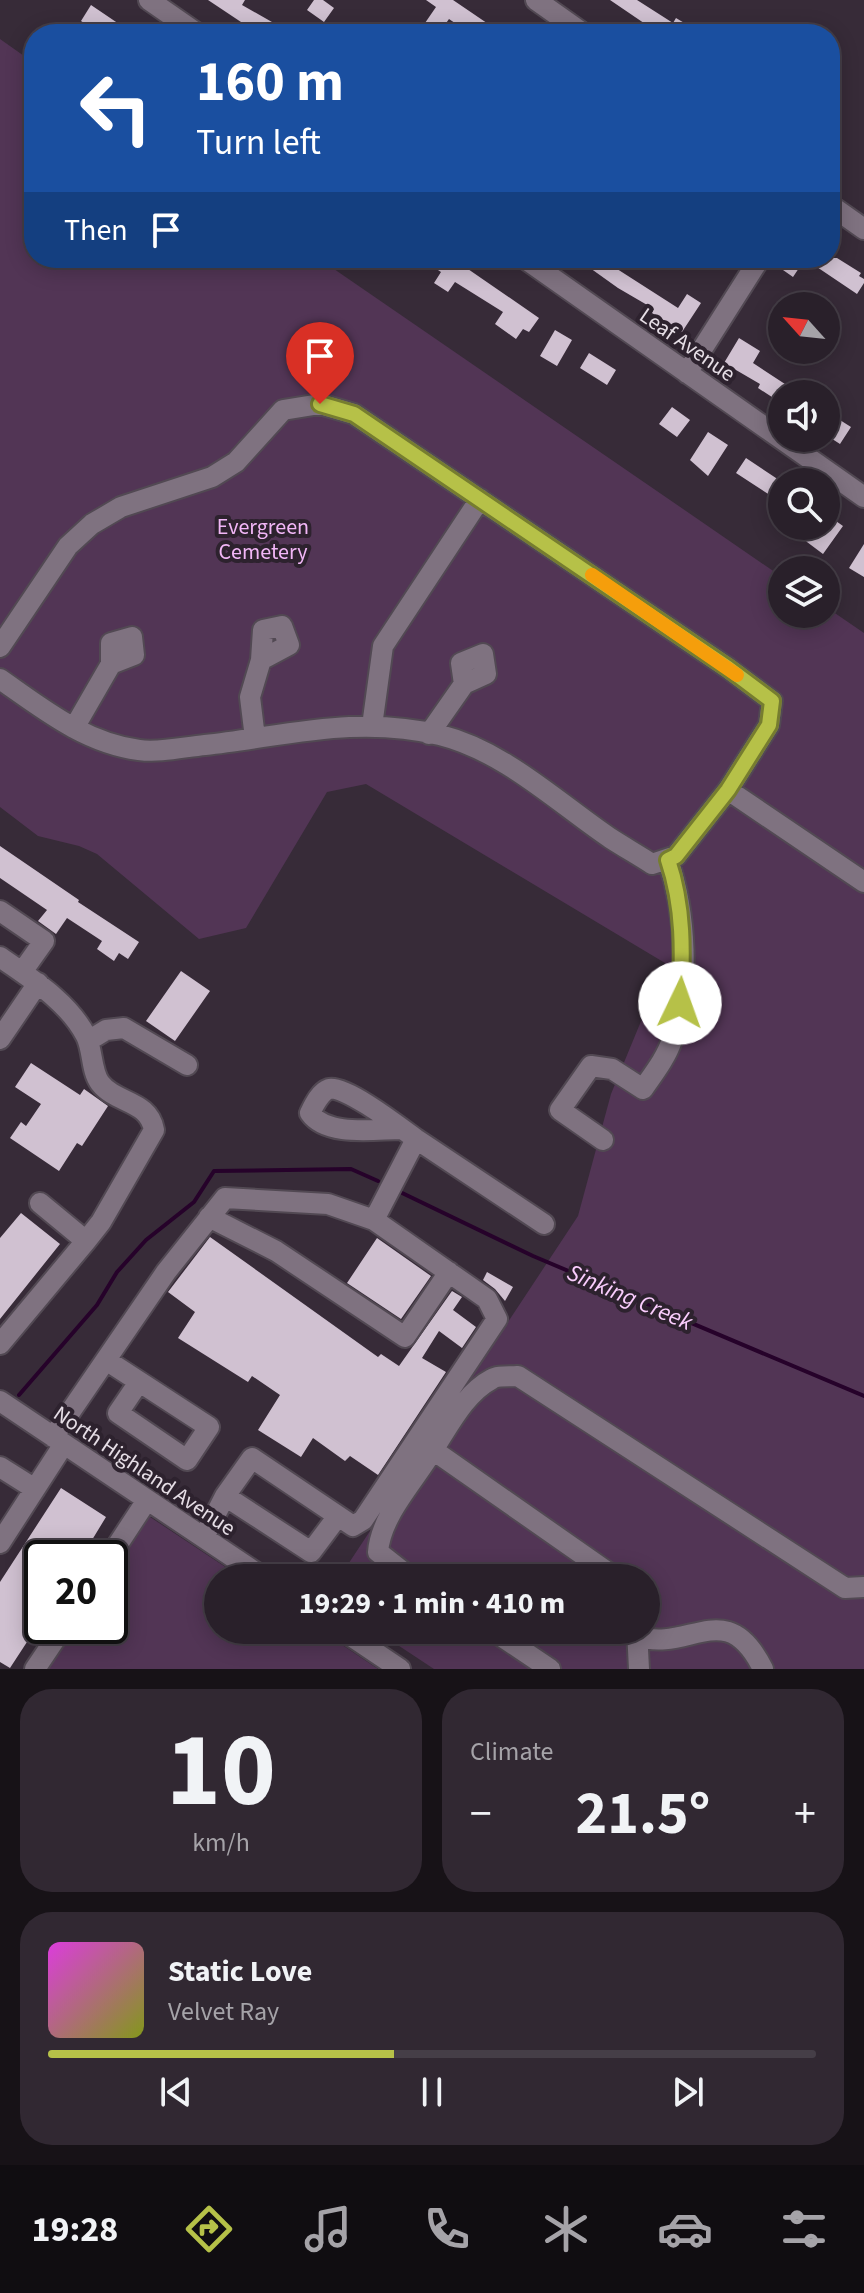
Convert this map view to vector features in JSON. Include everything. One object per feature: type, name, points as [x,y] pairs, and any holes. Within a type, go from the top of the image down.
[{"type":"street","points":[[149,0],[176,8],[190,24]]},
{"type":"street","points":[[536,0],[570,24]]},
{"type":"street","points":[[840,212],[864,229]]},
{"type":"street","name":"Leaf Avenue","points":[[538,268],[864,497]]},
{"type":"street","points":[[687,373],[754,268]]},
{"type":"street","points":[[0,647],[68,546],[92,524],[121,507],[212,477],[236,462],[283,410],[320,404],[354,414],[772,701],[769,725],[728,790],[676,856],[652,864],[513,770],[479,750],[441,735],[372,726],[324,727],[141,750],[102,741],[62,723],[0,679]]},
{"type":"street","points":[[372,726],[383,646],[480,499]]},
{"type":"street","points":[[255,738],[250,697],[261,660]]},
{"type":"street","points":[[74,728],[111,664]]},
{"type":"street","points":[[429,734],[464,684]]},
{"type":"street","points":[[728,790],[864,882]]},
{"type":"street","points":[[603,1140],[560,1110],[591,1066],[612,1069],[643,1089],[672,1040],[680,1003],[684,943],[677,885],[668,860]]},
{"type":"street","points":[[0,911],[44,941],[30,978],[8,1011],[0,1039]]},
{"type":"street","points":[[0,957],[77,1018],[88,1041],[97,1080],[104,1088],[147,1112],[154,1130],[101,1222],[0,1344]]},
{"type":"street","points":[[88,1041],[106,1030],[124,1028],[187,1065]]},
{"type":"street","points":[[374,1220],[409,1134],[544,1224]]},
{"type":"street","points":[[4,1529],[35,1489],[106,1360],[166,1272],[225,1198],[328,1204],[374,1220],[487,1299],[497,1319],[363,1520],[353,1526],[252,1458],[225,1496],[204,1537]]},
{"type":"street","points":[[40,1203],[86,1241]]},
{"type":"street","points":[[209,1217],[276,1251],[405,1337],[449,1272]]},
{"type":"street","points":[[106,1360],[139,1382]]},
{"type":"street","points":[[393,1564],[378,1552],[379,1537],[396,1505],[456,1414],[474,1393],[494,1377],[518,1376],[855,1587],[864,1601]]},
{"type":"street","name":"North Highland Avenue","points":[[0,1401],[244,1564]]},
{"type":"street","points":[[433,1450],[596,1564]]},
{"type":"street","points":[[0,1467],[35,1489]]},
{"type":"street","points":[[225,1496],[311,1552],[338,1516]]},
{"type":"street","points":[[121,1540],[147,1500]]},
{"type":"street","points":[[660,1639],[706,1630],[735,1632],[754,1651],[763,1669]]},
{"type":"street","points":[[35,1669],[52,1644]]},
{"type":"street","points":[[363,1644],[400,1669]]},
{"type":"street","points":[[513,1644],[550,1669]]},
{"type":"street","points":[[638,1644],[639,1669]]},
{"type":"green space","name":"Evergreen Cemetery","points":[[0,39],[24,56],[24,268],[333,268],[768,567],[768,628],[840,628],[840,617],[864,633],[864,1669],[434,1669],[396,1644],[660,1644],[660,1564],[348,1564],[578,1216],[611,1094],[665,963],[366,784],[327,792],[246,928],[199,939],[97,854],[38,836],[0,807]]},
{"type":"green space","points":[[144,1513],[221,1564],[204,1564],[204,1644],[341,1644],[378,1669],[40,1669],[57,1644],[128,1644],[126,1540]]},
{"type":"building","points":[[208,0],[245,0],[242,5],[275,24],[244,24]]},
{"type":"building","points":[[314,0],[323,0],[334,8],[324,22],[307,10]]},
{"type":"building","points":[[426,0],[453,0],[488,24],[456,24],[449,19],[445,24],[426,24],[436,7]]},
{"type":"building","points":[[610,0],[637,0],[673,23],[676,18],[686,24],[645,24]]},
{"type":"building","points":[[91,5],[119,24],[85,24],[81,21]]},
{"type":"building","points":[[840,260],[861,273],[859,276],[864,283],[857,294],[818,268],[840,268]]},
{"type":"building","points":[[435,268],[466,268],[539,318],[529,332],[523,329],[516,339],[495,324],[503,312],[455,282],[448,292],[434,283],[441,272]]},
{"type":"building","points":[[590,268],[616,268],[678,308],[687,294],[701,303],[682,332],[652,313],[654,309]]},
{"type":"building","points":[[784,268],[799,268],[793,277]]},
{"type":"building","points":[[555,330],[572,340],[557,366],[540,356]]},
{"type":"building","points":[[739,338],[760,351],[753,363],[779,380],[768,380],[768,394],[758,388],[760,384],[724,363]]},
{"type":"building","points":[[589,353],[616,370],[607,385],[580,368]]},
{"type":"building","points":[[672,407],[690,420],[677,437],[659,424]]},
{"type":"building","points":[[840,420],[851,427],[840,444]]},
{"type":"building","points":[[708,432],[728,445],[708,476],[690,460]]},
{"type":"building","points":[[746,458],[768,473],[768,494],[736,473]]},
{"type":"building","points":[[804,540],[833,540],[823,554]]},
{"type":"building","points":[[864,544],[864,577],[849,568]]},
{"type":"building","points":[[0,846],[139,942],[128,959],[119,953],[114,961],[97,949],[102,941],[67,918],[56,934],[38,921],[47,910],[0,878]]},
{"type":"building","points":[[181,971],[210,991],[175,1041],[146,1021]]},
{"type":"building","points":[[31,1063],[80,1095],[84,1089],[108,1106],[82,1146],[77,1143],[59,1171],[10,1138],[21,1122],[26,1126],[41,1104],[15,1087]]},
{"type":"building","points":[[21,1213],[60,1244],[0,1319],[0,1238]]},
{"type":"building","points":[[210,1237],[378,1357],[381,1354],[399,1366],[452,1291],[462,1297],[453,1310],[476,1327],[462,1348],[439,1331],[422,1358],[446,1372],[378,1475],[350,1456],[345,1461],[313,1438],[301,1457],[258,1430],[280,1395],[252,1376],[248,1382],[178,1338],[195,1312],[168,1292]]},
{"type":"building","points":[[377,1238],[431,1276],[401,1319],[347,1283]]},
{"type":"building","points":[[487,1272],[513,1287],[505,1301],[483,1280]]},
{"type":"building","points":[[61,1488],[106,1517],[92,1540],[27,1540]]},
{"type":"building","points":[[24,1545],[26,1644],[10,1668],[0,1662],[0,1582]]},
{"type":"waterway","name":"Sinking Creek","points":[[19,1395],[97,1305],[117,1272],[146,1240],[194,1202],[214,1171],[351,1169],[378,1181]]},
{"type":"waterway","name":"Sinking Creek","points":[[398,1191],[533,1256],[864,1396]]},
{"type":"slow traffic","points":[[592,575],[737,675]]},
{"type":"route","points":[[320,404],[354,414],[772,701],[769,725],[728,790],[676,856],[668,860],[677,885],[684,943],[680,1003]]}]
